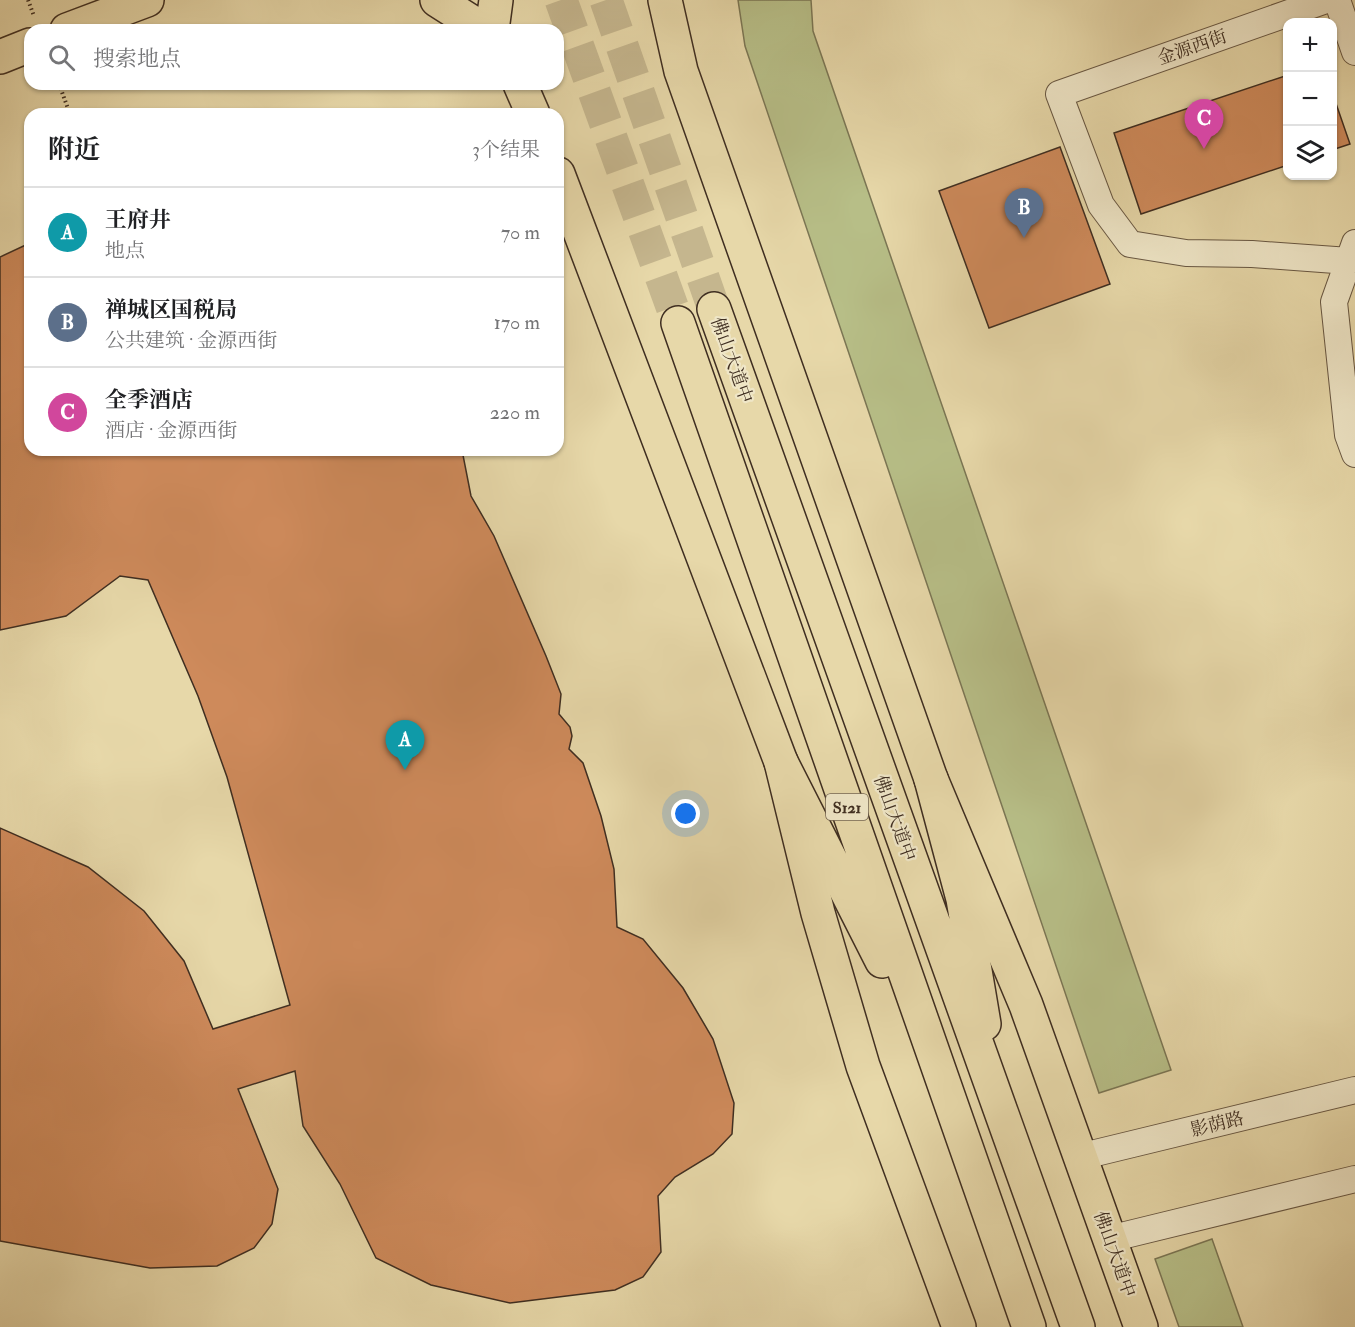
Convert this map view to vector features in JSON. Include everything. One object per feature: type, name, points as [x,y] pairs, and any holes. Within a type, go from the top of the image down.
[{"type":"main road","points":[[83,24],[147,0]]},
{"type":"main road","points":[[437,0],[475,24]]},
{"type":"main road","points":[[493,24],[496,0]]},
{"type":"main road","points":[[664,2],[681,71],[931,779],[963,899],[996,1103]]},
{"type":"main road","points":[[0,57],[24,47]]},
{"type":"main road","points":[[523,90],[530,108]]},
{"type":"main road","points":[[564,190],[781,762],[872,941],[954,1113]]},
{"type":"main road","name":"佛山大道中","points":[[714,309],[1078,1327]]},
{"type":"main road","name":"佛山大道中","points":[[678,322],[1029,1327]]},
{"type":"main road","points":[[781,762],[818,913],[863,1066],[959,1327]]},
{"type":"main road","name":"佛山大道中","points":[[931,779],[1026,1005],[1141,1327]]},
{"type":"street","name":"金源西街","points":[[1326,0],[1059,94],[1101,205],[1130,244],[1186,253],[1352,252]]},
{"type":"street","points":[[1336,0],[1355,52]]},
{"type":"street","points":[[1352,252],[1334,302],[1348,435],[1355,454]]},
{"type":"street","name":"影荫路","points":[[1079,1157],[1355,1090]]},
{"type":"street","points":[[1109,1239],[1355,1179]]},
{"type":"path","points":[[61,90],[68,108]]},
{"type":"green space","points":[[738,0],[811,0],[813,31],[1171,1070],[1099,1093],[745,46]]},
{"type":"green space","points":[[1212,1239],[1243,1327],[1179,1327],[1155,1259]]},
{"type":"building","points":[[1283,77],[1283,167],[1141,214],[1114,133]]},
{"type":"building","points":[[1337,106],[1350,144],[1337,148]]},
{"type":"building","points":[[1060,147],[1110,284],[989,328],[939,191]]},
{"type":"building","points":[[24,246],[24,456],[463,456],[471,496],[494,536],[546,656],[561,694],[559,714],[570,727],[572,736],[569,749],[583,763],[601,816],[614,869],[617,927],[643,939],[683,988],[713,1039],[734,1103],[732,1134],[713,1154],[675,1177],[658,1196],[661,1252],[643,1277],[615,1290],[510,1303],[431,1285],[376,1258],[340,1184],[303,1126],[295,1071],[238,1089],[278,1189],[272,1224],[254,1248],[217,1266],[150,1268],[0,1241],[0,828],[88,867],[144,911],[184,961],[213,1029],[290,1005],[227,777],[198,696],[148,580],[120,576],[66,616],[0,630],[0,257]]},
{"type":"tunnel","points":[[561,0],[678,323]]},
{"type":"tunnel","points":[[606,0],[714,309]]},
{"type":"place","name":"全季酒店","points":[[1204,149]]},
{"type":"place","name":"禅城区国税局","points":[[1024,238]]},
{"type":"place","name":"王府井","points":[[405,770]]}]
